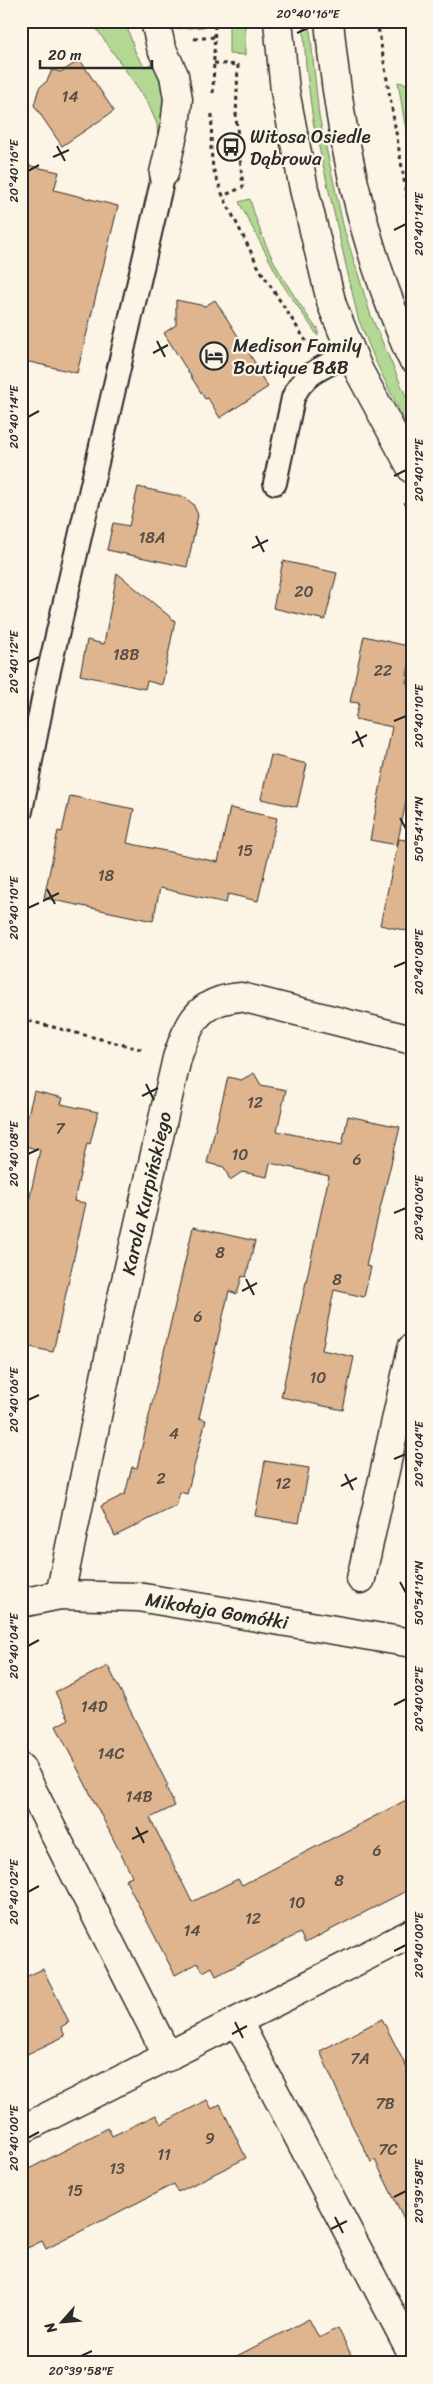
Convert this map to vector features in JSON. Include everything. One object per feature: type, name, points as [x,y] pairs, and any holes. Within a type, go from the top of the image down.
[{"type":"street","points":[[156,21],[161,47],[174,75],[178,99],[175,126],[164,173]]},
{"type":"street","points":[[278,21],[285,91],[304,188],[332,305],[359,371],[412,469]]},
{"type":"street","points":[[329,21],[338,102],[352,178],[376,268],[412,358]]},
{"type":"street","name":"Karola Kurpińskiego","points":[[60,1596],[118,1315],[177,1058],[187,1028],[194,1017],[210,1005],[224,998],[241,996],[412,1040]]},
{"type":"street","points":[[361,1579],[412,1348]]},
{"type":"street","name":"Mikołaja Gomółki","points":[[21,1603],[60,1596],[90,1594],[172,1601],[412,1643]]},
{"type":"street","points":[[21,1768],[168,2057]]},
{"type":"street","points":[[21,2130],[412,1933]]},
{"type":"street","points":[[238,2022],[412,2353]]},
{"type":"lane","points":[[21,810],[47,679],[164,173]]},
{"type":"lane","points":[[275,484],[293,398],[298,385],[324,366],[352,353]]},
{"type":"path","points":[[213,102],[215,21]]},
{"type":"path","points":[[377,21],[412,226]]},
{"type":"path","points":[[214,63],[238,64],[236,117],[243,187],[223,196]]},
{"type":"path","points":[[212,111],[211,150],[213,168],[223,196],[259,268],[308,344]]},
{"type":"path","points":[[21,1019],[177,1058]]},
{"type":"green space","points":[[91,21],[125,21],[136,54],[145,67],[155,61],[160,68],[168,105],[158,143],[157,124],[147,101]]},
{"type":"green space","points":[[170,21],[204,21],[204,27],[173,29]]},
{"type":"green space","points":[[229,21],[245,21],[245,55],[229,54]]},
{"type":"green space","points":[[303,21],[309,21],[319,116],[344,229],[371,316],[412,410],[412,437],[375,360],[358,318],[313,121]]},
{"type":"green space","points":[[398,82],[412,85],[412,167]]},
{"type":"green space","points":[[250,199],[269,252],[294,296],[316,328],[318,327],[318,336],[281,282],[239,202]]},
{"type":"building","points":[[80,60],[114,111],[62,146],[34,105],[39,88],[47,81],[52,70],[61,72]]},
{"type":"building","points":[[21,164],[59,172],[54,190],[118,206],[77,373],[21,360]]},
{"type":"building","points":[[176,300],[205,306],[215,300],[257,366],[255,367],[268,387],[220,418],[208,398],[205,399],[164,333],[176,325]]},
{"type":"building","points":[[138,487],[184,497],[193,504],[198,515],[187,567],[107,550],[113,523],[129,526]]},
{"type":"building","points":[[283,561],[337,573],[325,620],[273,608]]},
{"type":"building","points":[[117,573],[175,621],[162,685],[147,681],[145,689],[80,675],[87,640],[104,644]]},
{"type":"building","points":[[364,636],[412,647],[406,683],[411,684],[407,702],[412,702],[412,773],[397,845],[370,840],[392,727],[355,719],[359,703],[350,702]]},
{"type":"building","points":[[271,755],[307,764],[297,807],[261,799]]},
{"type":"building","points":[[70,796],[134,809],[127,843],[218,862],[230,808],[277,818],[258,901],[228,894],[226,903],[160,888],[153,921],[44,898],[58,831],[62,832]]},
{"type":"building","points":[[399,839],[412,841],[412,932],[380,925]]},
{"type":"building","points":[[254,1073],[261,1085],[286,1090],[277,1131],[342,1145],[348,1116],[400,1127],[366,1266],[371,1267],[364,1297],[334,1290],[322,1350],[354,1357],[343,1410],[281,1397],[329,1176],[270,1163],[267,1177],[242,1172],[230,1180],[224,1167],[207,1163],[228,1077],[241,1080]]},
{"type":"building","points":[[34,1091],[63,1098],[61,1104],[98,1112],[90,1144],[87,1143],[74,1201],[86,1203],[53,1352],[21,1345],[21,1316],[30,1279],[21,1277],[21,1214],[26,1215],[40,1150],[21,1145],[21,1143]]},
{"type":"building","points":[[193,1227],[255,1241],[246,1277],[242,1276],[237,1294],[229,1291],[199,1418],[206,1420],[187,1494],[180,1492],[176,1506],[115,1536],[101,1506],[125,1494],[132,1467],[137,1468]]},
{"type":"building","points":[[265,1461],[309,1468],[299,1523],[255,1516]]},
{"type":"building","points":[[108,1666],[168,1786],[166,1787],[175,1806],[150,1818],[192,1902],[238,1879],[242,1885],[412,1797],[412,1888],[305,1943],[300,1933],[216,1976],[212,1967],[203,1972],[198,1963],[175,1975],[125,1879],[132,1876],[56,1726],[69,1719],[55,1692]]},
{"type":"building","points":[[43,1969],[69,2022],[61,2027],[65,2036],[21,2057],[21,1979]]},
{"type":"building","points":[[382,2019],[412,2078],[412,2235],[375,2160],[371,2162],[351,2123],[320,2051]]},
{"type":"building","points":[[207,2100],[212,2109],[220,2104],[246,2158],[178,2192],[174,2184],[46,2249],[42,2241],[21,2251],[21,2173],[108,2128],[112,2136],[156,2115],[161,2124]]},
{"type":"building","points":[[309,2319],[319,2338],[338,2328],[355,2363],[223,2363]]},
{"type":"place","name":"Witosa Osiedle Dąbrowa","points":[[231,147]]},
{"type":"place","name":"Medison Family Boutique B&B","points":[[214,356]]}]
